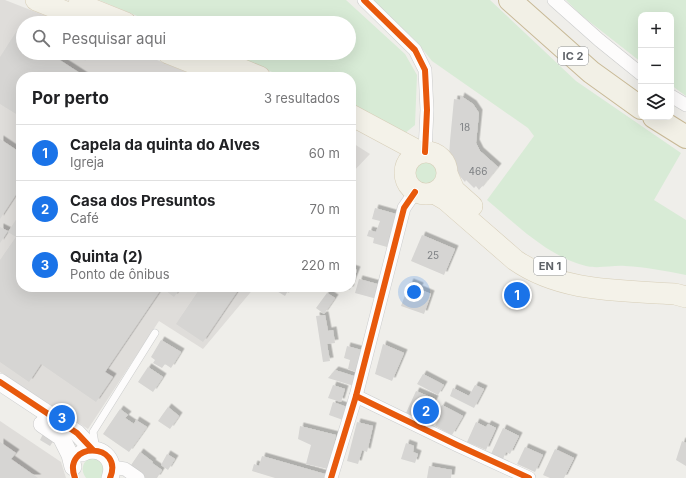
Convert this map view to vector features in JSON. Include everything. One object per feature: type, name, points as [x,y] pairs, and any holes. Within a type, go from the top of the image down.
[{"type":"highway","name":"IC 2","points":[[510,0],[591,72],[638,106]]},
{"type":"highway","name":"IC 2","points":[[525,0],[598,63],[638,93]]},
{"type":"highway","points":[[674,118],[686,126]]},
{"type":"highway","points":[[659,120],[686,137]]},
{"type":"main road","points":[[36,0],[76,16]]},
{"type":"main road","points":[[69,0],[109,16]]},
{"type":"main road","points":[[186,60],[216,72]]},
{"type":"main road","points":[[218,60],[248,72]]},
{"type":"main road","name":"EN 1","points":[[356,118],[423,152],[437,154],[446,163],[448,176],[454,190],[522,249],[550,266],[581,276],[660,281],[686,286]]},
{"type":"main road","points":[[356,132],[389,151],[406,168],[412,157],[423,152]]},
{"type":"main road","name":"EN 1","points":[[406,168],[406,181],[410,187],[446,200],[516,260],[546,277],[587,287],[675,294],[686,297]]},
{"type":"main road","points":[[425,192],[443,187],[448,176]]},
{"type":"street","points":[[364,0],[415,50],[425,70],[427,110],[423,152]]},
{"type":"street","points":[[554,0],[599,40],[638,72]]},
{"type":"street","points":[[674,98],[686,105]]},
{"type":"street","points":[[331,478],[356,396],[404,208],[425,192]]},
{"type":"street","points":[[0,382],[77,433],[95,450],[106,456],[111,462],[111,472],[125,469],[138,478]]},
{"type":"street","points":[[0,396],[60,437],[70,455],[74,473]]},
{"type":"street","points":[[356,396],[529,478]]},
{"type":"street","points":[[74,473],[74,463],[78,456],[85,452],[95,450]]},
{"type":"lane","points":[[95,450],[94,432],[155,333]]},
{"type":"shaded area","points":[[0,0],[5,0],[46,16],[16,16],[16,60],[157,60],[186,72],[16,72],[16,292],[251,292],[203,349],[159,321],[88,429],[0,372]]},
{"type":"shaded area","points":[[356,145],[370,154],[356,169]]},
{"type":"shaded area","points":[[0,421],[61,462],[66,478],[0,478]]},
{"type":"green space","points":[[99,0],[346,0],[405,54],[417,75],[415,125],[404,134],[356,108],[356,72],[272,72],[243,60],[356,60],[356,16],[137,16]]},
{"type":"green space","points":[[372,0],[490,0],[576,81],[681,153],[654,200],[686,220],[686,275],[656,269],[633,267],[591,267],[572,261],[558,255],[533,239],[487,200],[534,136],[528,128],[432,61],[416,41]]},
{"type":"green space","points":[[566,0],[686,0],[686,96],[674,87],[674,12],[638,12],[638,60],[581,15]]},
{"type":"green space","points":[[427,160],[436,164],[440,173],[436,182],[427,186],[418,182],[414,173],[418,164]]},
{"type":"green space","points":[[92,457],[104,460],[103,478],[86,478],[84,475],[84,463]]},
{"type":"building","points":[[16,32],[16,60],[60,60],[78,72],[16,72],[16,114],[0,104],[0,57]]},
{"type":"building","points":[[461,96],[473,104],[479,113],[476,143],[480,151],[498,167],[479,190],[476,186],[474,188],[466,180],[465,182],[452,167],[449,157],[454,99],[460,100]]},
{"type":"building","points":[[0,139],[16,150],[16,195],[0,219]]},
{"type":"building","points":[[375,208],[396,214],[387,247],[373,243],[374,238],[367,236],[369,230],[376,232],[380,221],[372,219]]},
{"type":"building","points":[[16,220],[16,237],[8,232]]},
{"type":"building","points":[[0,227],[8,231],[0,243]]},
{"type":"building","points":[[422,235],[455,249],[444,275],[411,261]]},
{"type":"building","points":[[16,237],[16,292],[159,292],[105,372],[113,377],[96,402],[41,364],[29,382],[0,362],[0,260]]},
{"type":"building","points":[[359,279],[381,285],[377,299],[355,293]]},
{"type":"building","points":[[410,282],[420,286],[419,289],[431,294],[424,314],[401,306]]},
{"type":"building","points":[[520,287],[527,292],[518,305],[510,299],[512,297],[507,293],[510,289],[515,293]]},
{"type":"building","points":[[167,292],[178,292],[174,297]]},
{"type":"building","points":[[198,292],[237,292],[203,342],[176,324]]},
{"type":"building","points":[[278,292],[287,292],[285,296]]},
{"type":"building","points":[[327,293],[335,298],[324,314],[316,308]]},
{"type":"building","points":[[325,315],[328,331],[333,330],[335,343],[327,344],[330,361],[323,362],[316,316]]},
{"type":"building","points":[[161,340],[181,352],[171,368],[165,364],[162,368],[153,363],[155,360],[151,357]]},
{"type":"building","points":[[383,344],[404,353],[392,381],[375,374]]},
{"type":"building","points":[[347,346],[365,351],[359,373],[348,369],[350,360],[344,358]]},
{"type":"building","points":[[148,367],[163,377],[153,392],[138,382]]},
{"type":"building","points":[[335,370],[357,377],[354,386],[328,378]]},
{"type":"building","points":[[423,374],[444,385],[438,395],[417,384]]},
{"type":"building","points":[[333,385],[345,389],[341,402],[328,398]]},
{"type":"building","points":[[475,385],[484,389],[474,408],[450,396],[453,388],[469,396]]},
{"type":"building","points":[[416,391],[435,399],[425,421],[406,413]]},
{"type":"building","points":[[333,402],[347,407],[343,420],[329,415]]},
{"type":"building","points":[[442,405],[463,416],[452,435],[435,426],[440,417],[436,415]]},
{"type":"building","points":[[168,407],[179,416],[170,429],[158,421]]},
{"type":"building","points":[[120,409],[128,415],[125,418],[134,424],[136,420],[147,427],[129,452],[103,434]]},
{"type":"building","points":[[357,422],[373,426],[367,452],[362,450],[358,464],[347,461]]},
{"type":"building","points":[[476,422],[486,427],[488,424],[496,428],[486,450],[467,442]]},
{"type":"building","points":[[300,426],[336,435],[328,469],[306,464],[311,445],[298,439]]},
{"type":"building","points":[[503,428],[519,436],[510,454],[506,452],[503,459],[491,454]]},
{"type":"building","points":[[43,434],[54,440],[50,446],[40,440]]},
{"type":"building","points":[[682,441],[686,443],[686,466],[676,460]]},
{"type":"building","points":[[0,442],[16,453],[11,459],[38,478],[0,478]]},
{"type":"building","points":[[406,443],[414,446],[413,452],[418,454],[415,463],[401,459]]},
{"type":"building","points":[[525,447],[543,455],[535,472],[517,464]]},
{"type":"building","points":[[555,449],[574,458],[564,478],[550,478],[543,475]]},
{"type":"building","points":[[140,452],[162,470],[157,478],[144,478],[129,468]]},
{"type":"building","points":[[167,454],[175,459],[168,470],[161,465]]},
{"type":"building","points":[[262,456],[325,474],[324,478],[275,478],[252,471],[254,464],[259,466]]},
{"type":"building","points":[[429,466],[452,470],[451,478],[427,478]]},
{"type":"cycle path","points":[[364,0],[415,50],[425,70],[427,110],[425,152]]},
{"type":"cycle path","points":[[331,478],[356,396],[404,208],[415,192]]},
{"type":"cycle path","points":[[0,382],[77,433],[93,450]]},
{"type":"cycle path","points":[[356,396],[529,478]]},
{"type":"cycle path","points":[[75,478],[73,466],[77,457],[84,452],[93,451],[102,452],[109,458],[112,466],[110,478]]},
{"type":"place","name":"Capela da quinta do Alves","points":[[517,295]]},
{"type":"place","name":"Casa dos Presuntos","points":[[426,411]]},
{"type":"place","name":"Quinta (2)","points":[[62,418]]}]
